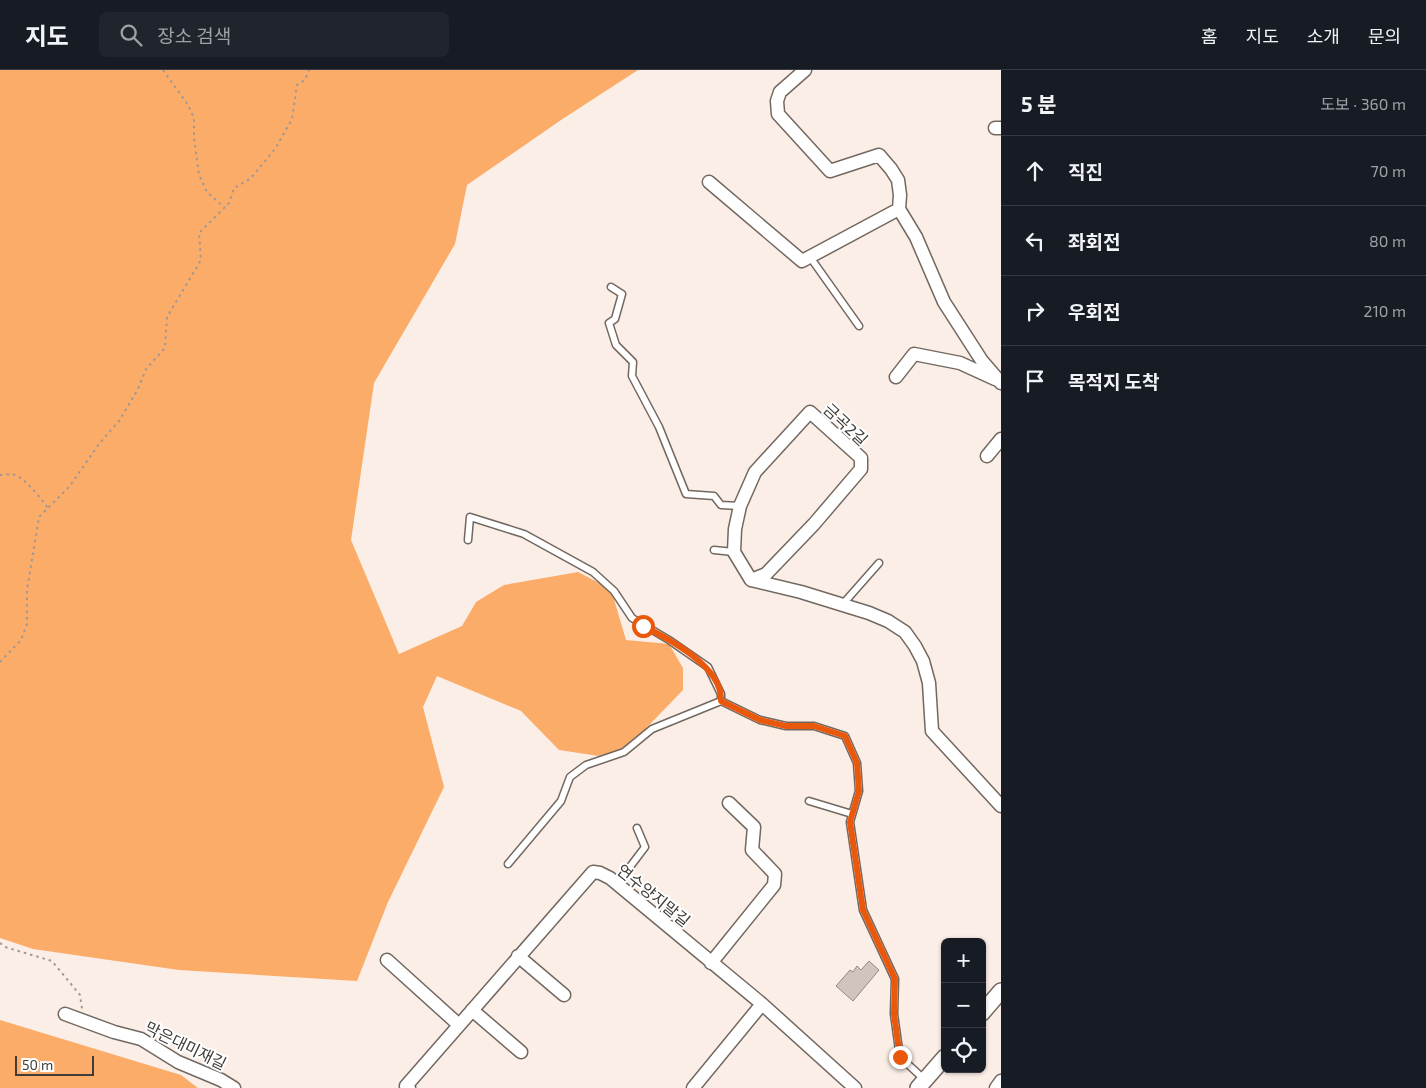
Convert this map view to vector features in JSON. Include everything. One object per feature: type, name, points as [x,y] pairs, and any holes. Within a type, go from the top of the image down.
[{"type":"street","points":[[805,70],[780,92],[777,101],[778,114],[830,171],[879,155],[891,169],[898,180],[899,209],[916,237],[944,302],[982,361],[999,381]]},
{"type":"street","points":[[709,182],[802,262],[899,209]]},
{"type":"street","points":[[896,377],[914,354],[960,364],[999,381]]},
{"type":"street","name":"금곡2길","points":[[734,552],[735,529],[740,506],[755,472],[810,412],[861,458],[861,469],[814,524],[766,574],[751,580]]},
{"type":"street","points":[[987,456],[1001,439]]},
{"type":"street","points":[[734,552],[751,580],[842,605],[888,621],[905,632],[919,653],[929,683],[932,730],[1001,806]]},
{"type":"street","points":[[711,963],[774,885],[776,874],[752,850],[754,827],[729,803]]},
{"type":"street","name":"연수양지말길","points":[[409,1088],[406,1086],[593,872],[600,872],[617,884],[762,1004],[855,1088]]},
{"type":"street","points":[[518,956],[564,995]]},
{"type":"street","points":[[387,960],[459,1025]]},
{"type":"street","points":[[986,1008],[1001,991]]},
{"type":"street","points":[[693,1088],[762,1004]]},
{"type":"street","points":[[472,1010],[521,1052]]},
{"type":"street","name":"막은대미재길","points":[[65,1014],[141,1040],[178,1062],[221,1080],[234,1088]]},
{"type":"street","points":[[922,1084],[941,1062]]},
{"type":"street","points":[[996,1088],[1001,1081]]},
{"type":"lane","points":[[810,257],[859,326]]},
{"type":"lane","points":[[611,287],[622,294],[615,319],[609,323],[616,345],[633,362],[632,376],[659,427],[686,494],[714,496],[721,505],[740,506]]},
{"type":"lane","points":[[468,540],[470,517],[524,534],[593,572],[614,591],[632,618],[669,640],[708,667],[722,694],[721,701]]},
{"type":"lane","points":[[714,550],[734,552]]},
{"type":"lane","points":[[842,605],[879,563]]},
{"type":"lane","points":[[508,864],[562,801],[570,777],[586,765],[624,752],[652,729],[721,701],[760,720],[786,726],[814,726],[845,736],[857,763],[859,791],[850,822],[863,910],[895,979],[894,1014],[900,1057],[922,1084]]},
{"type":"lane","points":[[809,801],[852,814]]},
{"type":"lane","points":[[617,884],[645,847],[637,828]]},
{"type":"path","points":[[163,70],[188,105],[194,118],[194,138],[199,175],[207,192],[224,208]]},
{"type":"path","points":[[0,662],[20,640],[27,624],[27,590],[32,549],[39,518],[69,487],[119,421],[138,389],[146,369],[165,348],[167,317],[201,260],[199,233],[229,203],[234,188],[250,179],[275,149],[292,119],[297,85],[305,80],[309,70]]},
{"type":"path","points":[[0,475],[13,474],[32,489],[48,508]]},
{"type":"path","points":[[0,942],[5,947],[52,960],[80,994],[83,1021]]},
{"type":"shaded area","points":[[0,70],[638,70],[467,185],[455,244],[374,383],[351,540],[399,654],[462,626],[476,602],[504,585],[578,572],[611,589],[626,640],[669,644],[683,668],[683,690],[626,749],[599,756],[559,750],[521,711],[437,676],[423,707],[444,787],[388,902],[357,981],[179,970],[33,949],[0,938]]},
{"type":"shaded area","points":[[0,1020],[181,1075],[198,1088],[0,1088]]},
{"type":"building","points":[[869,961],[879,970],[853,1001],[836,986],[850,970],[853,972],[857,966],[861,970]]},
{"type":"route","points":[[643,626],[669,640],[708,667],[722,694],[721,701],[760,720],[786,726],[814,726],[845,736],[857,763],[859,791],[850,822],[863,910],[895,979],[894,1014],[900,1057]]}]
